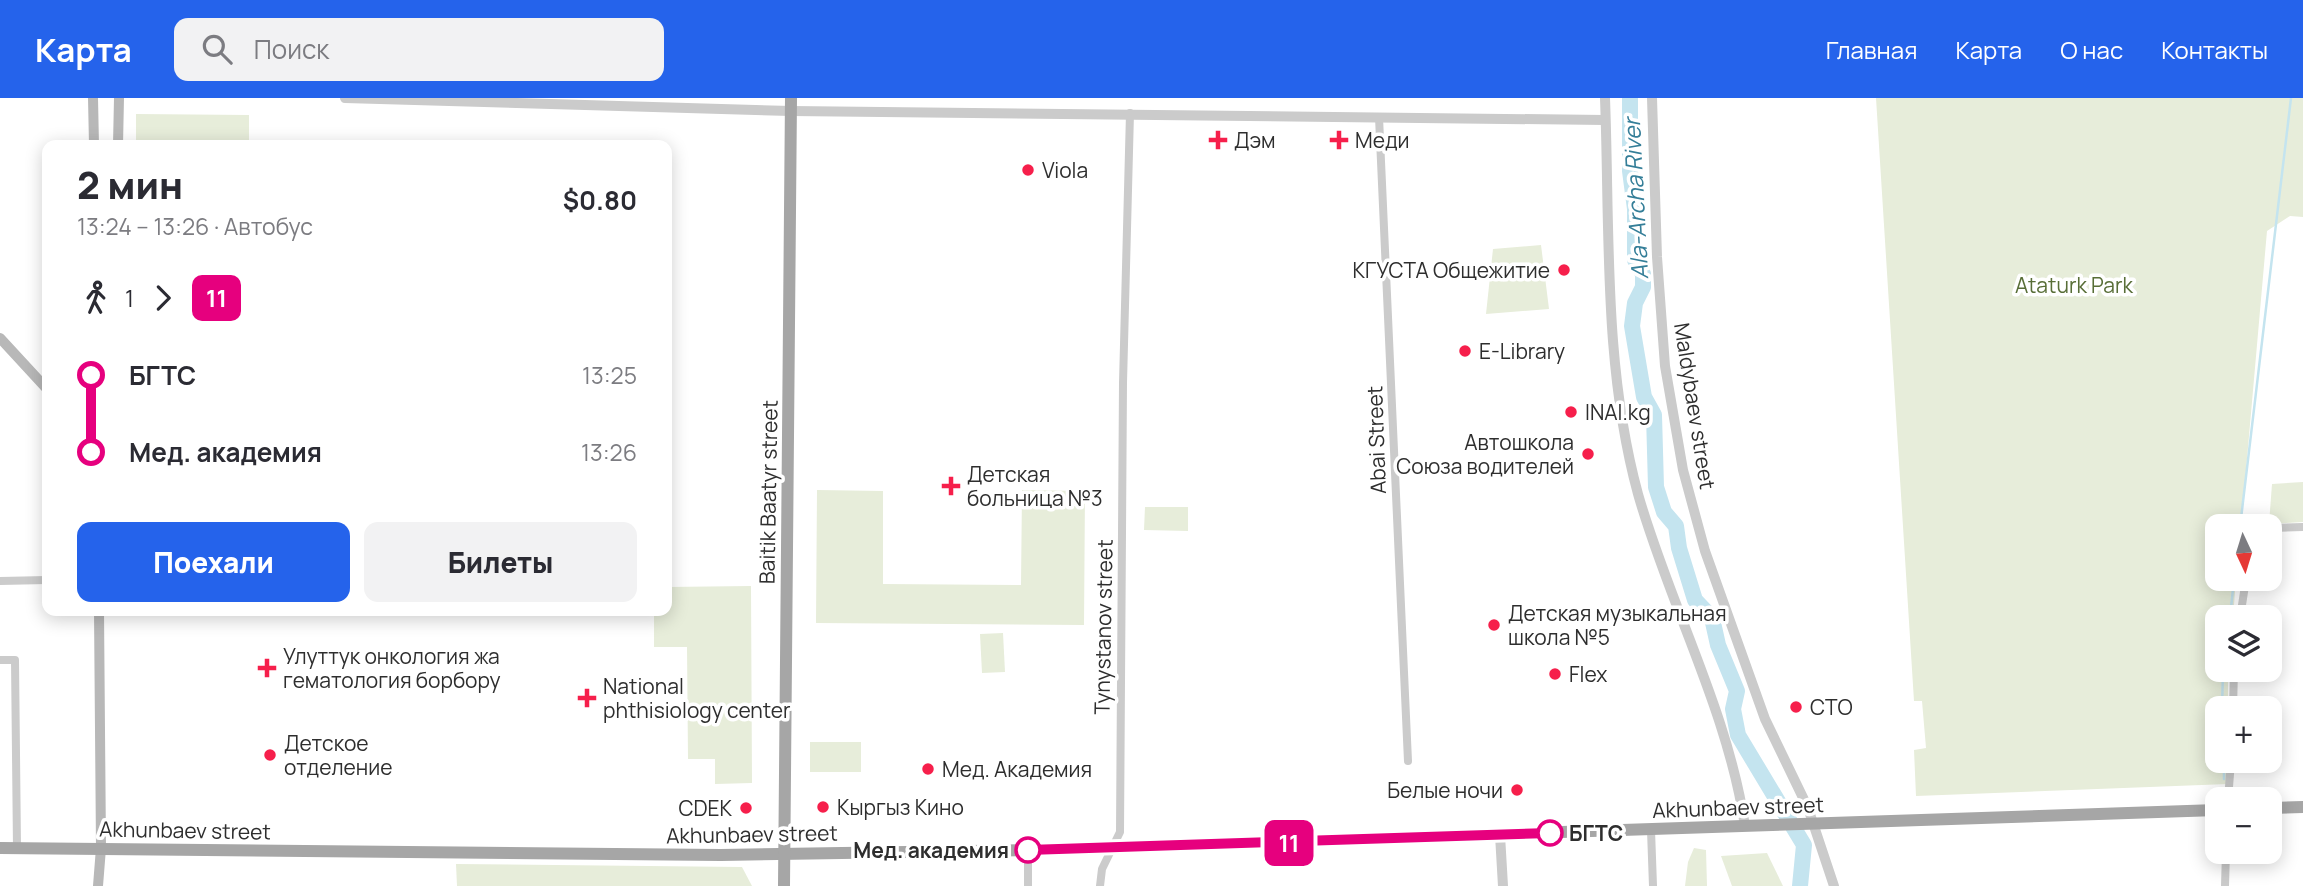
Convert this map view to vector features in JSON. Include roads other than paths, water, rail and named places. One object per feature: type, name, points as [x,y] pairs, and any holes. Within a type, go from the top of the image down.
[{"type":"main road","points":[[93,98],[94,140]]},
{"type":"main road","points":[[118,140],[119,98]]},
{"type":"main road","name":"Baitik Baatyr street","points":[[784,886],[791,104]]},
{"type":"main road","points":[[0,338],[42,384]]},
{"type":"main road","points":[[97,886],[102,848],[99,616]]},
{"type":"main road","points":[[2282,808],[2303,807]]},
{"type":"main road","name":"Akhunbaev street","points":[[0,848],[517,854],[1028,850],[2205,810]]},
{"type":"street","points":[[345,98],[1605,120]]},
{"type":"street","points":[[1605,98],[1614,344],[1633,469],[1657,554],[1727,740],[1738,781],[1745,826]]},
{"type":"street","name":"Maldybaev street","points":[[1652,98],[1664,347],[1683,470],[1705,551],[1765,719],[1808,808],[1807,824],[1834,886]]},
{"type":"street","name":"Tynystanov street","points":[[1100,886],[1102,869],[1120,832],[1124,318],[1130,113]]},
{"type":"street","name":"Abai Street","points":[[1379,117],[1408,761]]},
{"type":"street","points":[[2282,528],[2303,527]]},
{"type":"street","points":[[0,581],[42,580]]},
{"type":"street","points":[[0,660],[15,660],[17,848]]},
{"type":"street","points":[[1651,830],[1653,886]]},
{"type":"street","points":[[1500,835],[1503,886]]},
{"type":"street","points":[[1028,850],[1028,886]]},
{"type":"street","points":[[2225,886],[2226,864]]},
{"type":"waterway","name":"Ala-Archa River","points":[[1630,98],[1630,171],[1635,209],[1635,260],[1643,274],[1643,287],[1635,303],[1632,326],[1644,397],[1654,415],[1656,487],[1664,512],[1676,526],[1679,548],[1695,600],[1712,618],[1718,645],[1737,691],[1733,709],[1738,735],[1804,845],[1800,886]]},
{"type":"waterway","points":[[2242,514],[2291,98]]},
{"type":"waterway","points":[[2231,605],[2233,592]]},
{"type":"waterway","points":[[2222,696],[2223,682]]},
{"type":"waterway","points":[[2224,773],[2224,779]]},
{"type":"place","name":"Дэм","points":[[1218,140]]},
{"type":"place","name":"Меди","points":[[1339,140]]},
{"type":"place","name":"Viola","points":[[1028,170]]},
{"type":"place","name":"КГУСТА Общежитие","points":[[1564,270]]},
{"type":"place","name":"E-Library","points":[[1465,351]]},
{"type":"place","name":"INAI.kg","points":[[1571,412]]},
{"type":"place","name":"Автошкола Союза водителей","points":[[1588,454]]},
{"type":"place","name":"Детская больница №3","points":[[951,486]]},
{"type":"place","name":"Детская музыкальная школа №5","points":[[1494,625]]},
{"type":"place","name":"Улуттук онкология жа гематология борбору","points":[[267,668]]},
{"type":"place","name":"Flex","points":[[1555,674]]},
{"type":"place","name":"National phthisiology center","points":[[587,698]]},
{"type":"place","name":"CTO","points":[[1796,707]]},
{"type":"place","name":"Детское отделение","points":[[270,755]]},
{"type":"place","name":"Мед. Академия","points":[[928,769]]},
{"type":"place","name":"Белые ночи","points":[[1517,790]]},
{"type":"place","name":"Кыргыз Кино","points":[[823,807]]},
{"type":"place","name":"CDEK","points":[[746,808]]},
{"type":"place","name":"БГТС","points":[[1550,833]]},
{"type":"place","name":"Мед. академия","points":[[1028,850]]},
{"type":"park label","name":"Ataturk Park","points":[[2074,285]]}]
